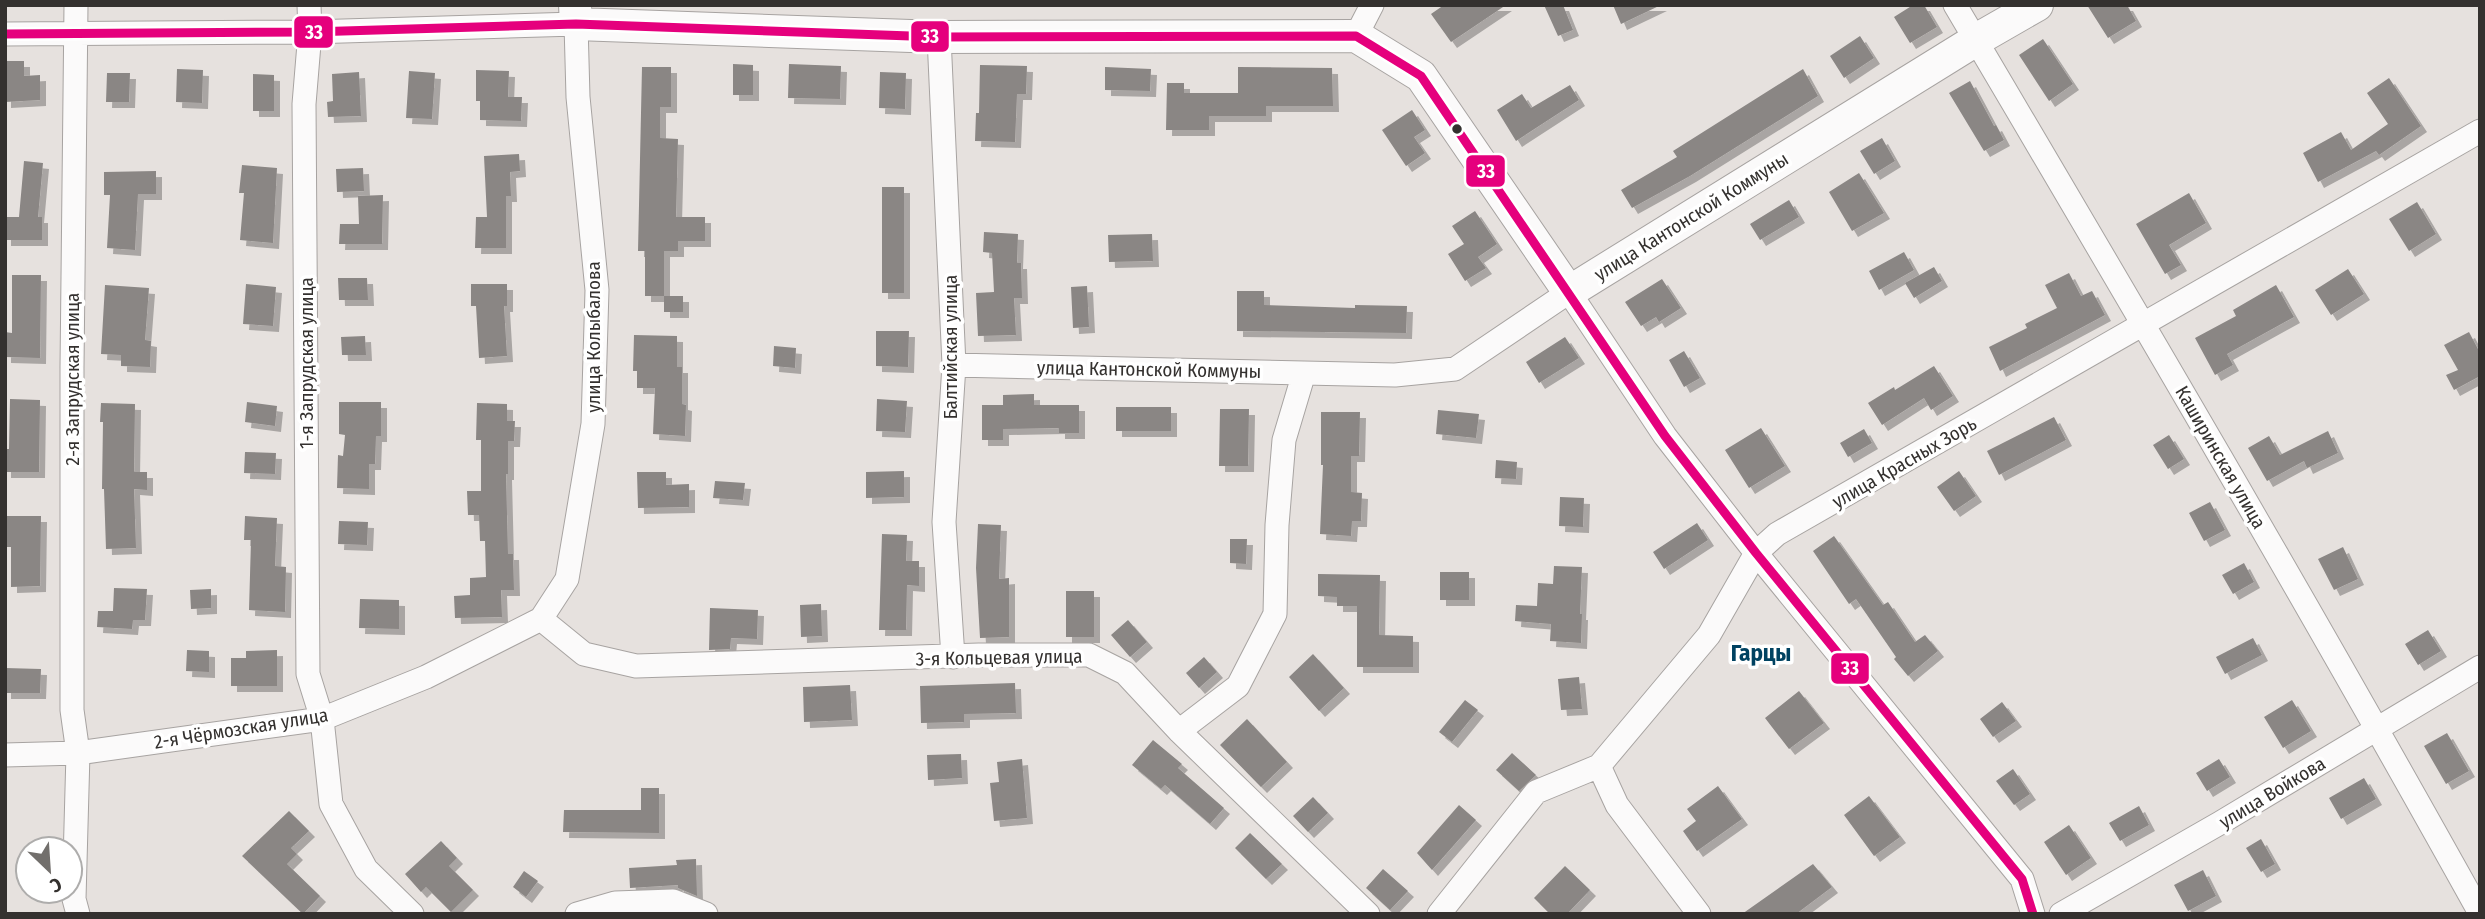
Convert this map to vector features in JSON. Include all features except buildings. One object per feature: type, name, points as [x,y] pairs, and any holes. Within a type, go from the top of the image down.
[{"type":"street","name":"2-я Запрудская улица","points":[[76,5],[72,710],[78,753],[74,899],[78,914]]},
{"type":"street","name":"1-я Запрудская улица","points":[[309,5],[310,32],[304,104],[308,674],[322,719],[331,804],[366,869],[412,914]]},
{"type":"street","points":[[1356,36],[1372,5]]},
{"type":"street","name":"Каширинская улица","points":[[1955,5],[2378,729],[2480,913]]},
{"type":"street","name":"улица Кантонской Коммуны","points":[[954,365],[1395,375],[1455,369],[1569,292],[2037,5]]},
{"type":"street","points":[[5,34],[310,32],[575,15],[939,37],[1356,36],[1421,76],[1665,436],[1756,553],[2022,879],[2033,914]]},
{"type":"street","name":"улица Колыбалова","points":[[541,619],[567,579],[593,424],[597,290],[578,96],[575,15]]},
{"type":"street","name":"Балтийская улица","points":[[939,37],[954,365],[944,522],[953,657]]},
{"type":"street","name":"улица Красных Зорь","points":[[1439,914],[1536,792],[1599,766],[1709,635],[1756,553],[1777,534],[2480,131]]},
{"type":"street","points":[[1179,731],[1238,686],[1275,614],[1277,524],[1284,440],[1304,373]]},
{"type":"street","name":"3-я Кольцевая улица","points":[[541,619],[584,654],[636,666],[1089,655],[1125,673],[1179,731],[1368,914]]},
{"type":"street","name":"2-я Чёрмозская улица","points":[[5,755],[78,753],[322,719],[426,677],[541,619]]},
{"type":"street","name":"улица Войкова","points":[[2061,914],[2220,823],[2480,667]]},
{"type":"street","points":[[1599,766],[1617,805],[1699,914]]},
{"type":"street","points":[[577,914],[615,903],[673,901],[706,914]]},
{"type":"transit line","name":"33","points":[[5,34],[310,32],[576,24],[939,37],[1356,36],[1421,76],[1665,436],[1756,553],[2022,879],[2033,914]]},
{"type":"district","name":"Гарцы","points":[[1761,653]]}]
